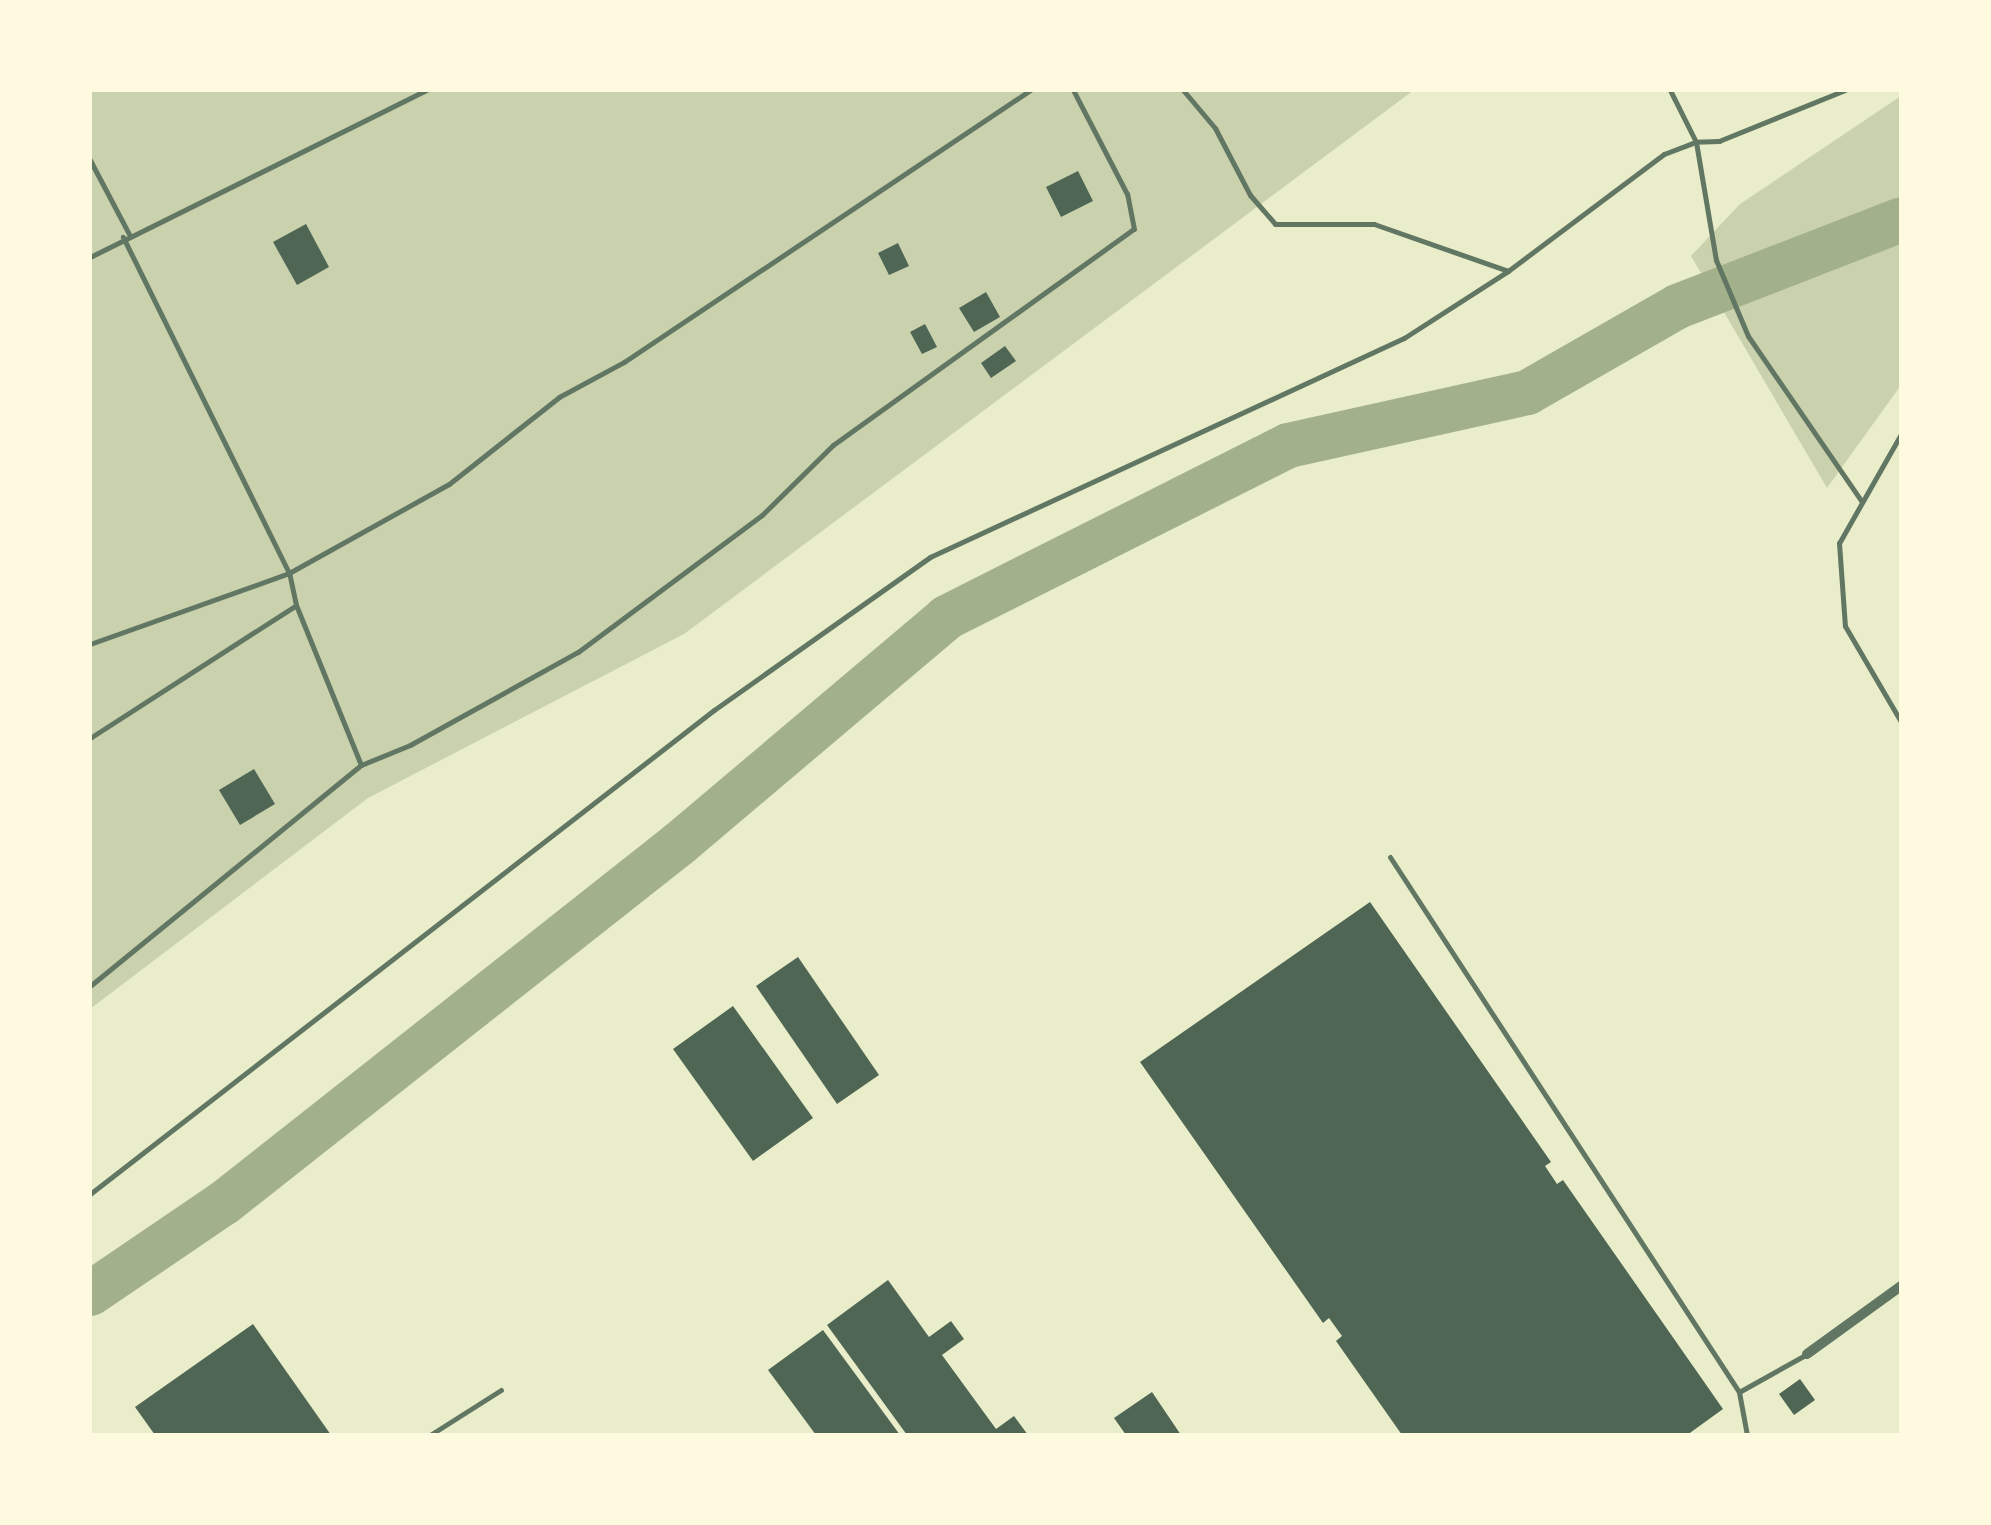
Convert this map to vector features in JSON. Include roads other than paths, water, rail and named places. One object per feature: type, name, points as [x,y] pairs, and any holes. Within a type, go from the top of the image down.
[{"type":"street","points":[[1807,1354],[1901,1286]]},
{"type":"lane","points":[[90,257],[427,90]]},
{"type":"lane","points":[[90,644],[290,573],[449,484],[560,397],[624,362],[1030,90]]},
{"type":"lane","points":[[90,986],[361,765],[410,745],[578,652],[762,515],[833,444],[1134,229],[1128,194],[1073,90]]},
{"type":"lane","points":[[1182,90],[1215,128],[1250,195],[1275,224],[1374,224],[1508,270]]},
{"type":"lane","points":[[1670,90],[1696,142],[1716,260],[1748,336],[1862,502]]},
{"type":"lane","points":[[90,1194],[714,710],[930,558],[1404,338],[1508,270],[1664,154],[1696,142],[1719,141],[1845,90]]},
{"type":"lane","points":[[90,160],[290,573],[296,606],[361,765]]},
{"type":"lane","points":[[1901,434],[1839,544],[1845,626],[1901,722]]},
{"type":"lane","points":[[90,738],[296,606]]},
{"type":"lane","points":[[1390,857],[1739,1392],[1747,1435]]},
{"type":"lane","points":[[1739,1392],[1807,1354]]},
{"type":"lane","points":[[430,1435],[501,1390]]},
{"type":"waterway","points":[[90,1293],[224,1202],[679,843],[946,617],[1288,445],[1527,392],[1677,306],[1901,219]]}]
